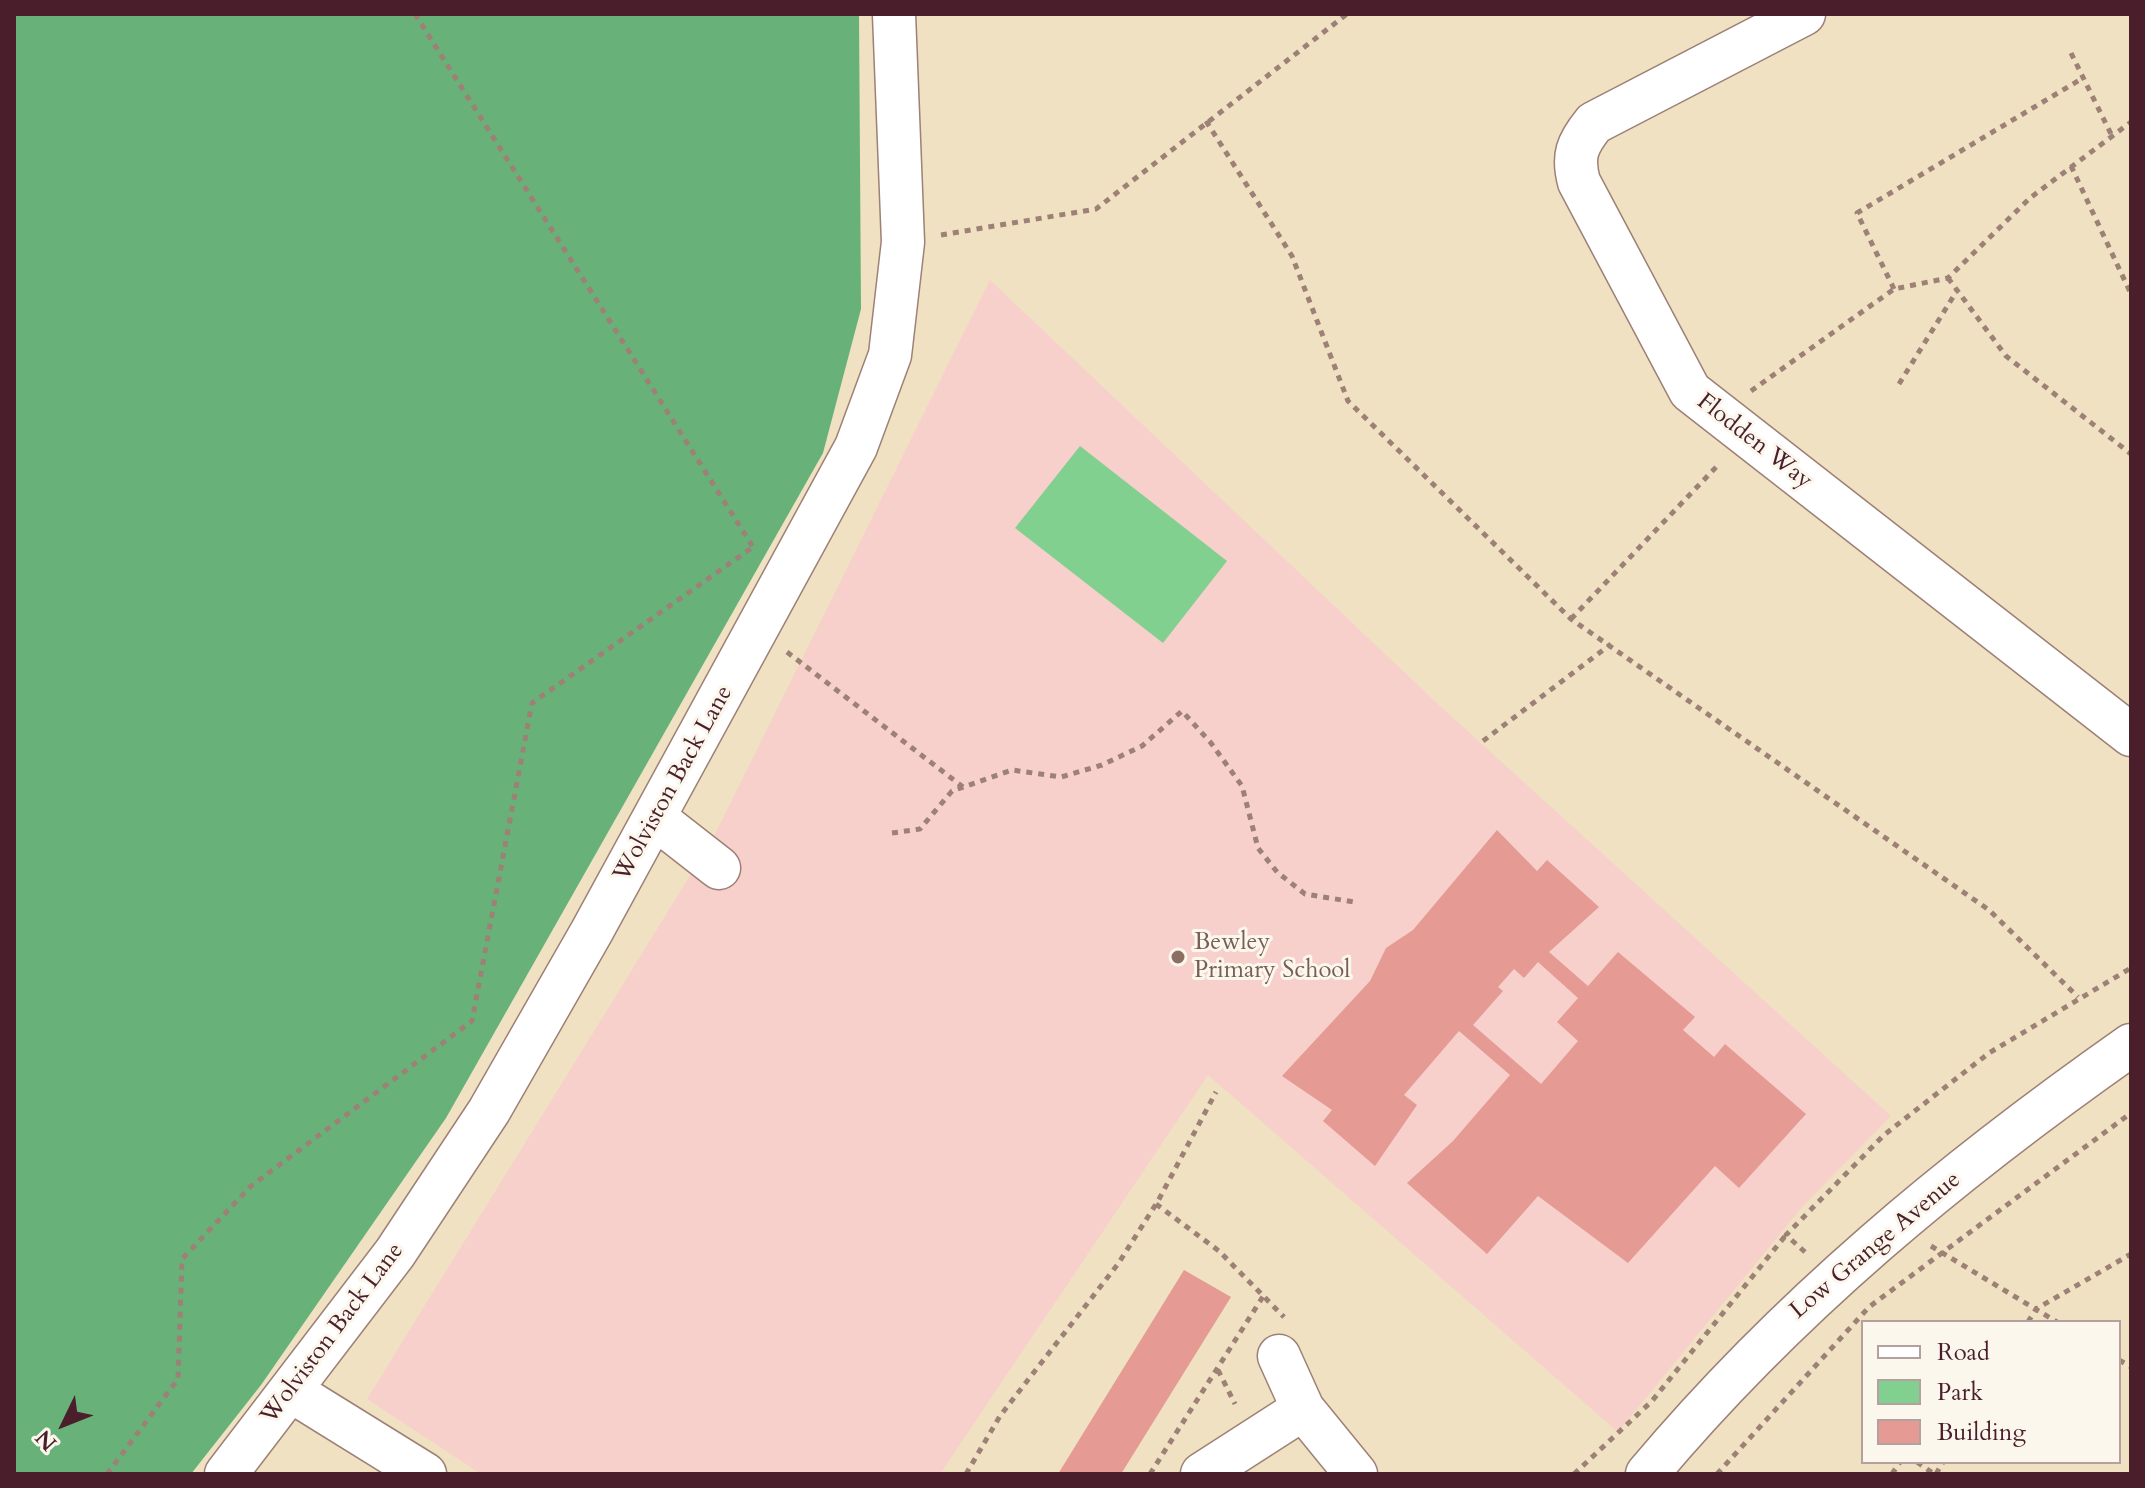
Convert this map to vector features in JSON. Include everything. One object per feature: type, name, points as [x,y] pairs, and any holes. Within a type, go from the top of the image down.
[{"type":"street","name":"Wolviston Back Lane","points":[[226,1474],[395,1253],[489,1111],[759,630],[856,447],[890,355],[903,242],[894,14]]},
{"type":"street","name":"Flodden Way","points":[[1804,14],[1594,123],[1581,139],[1573,159],[1579,182],[1690,391],[2131,735]]},
{"type":"street","points":[[655,818],[719,868]]},
{"type":"street","name":"Low Grange Avenue","points":[[1647,1474],[1733,1374],[1835,1279],[1896,1225],[2022,1125],[2131,1045]]},
{"type":"street","points":[[1279,1356],[1303,1409],[1356,1474]]},
{"type":"street","points":[[291,1391],[425,1474]]},
{"type":"street","points":[[1202,1474],[1303,1409]]},
{"type":"path","points":[[415,14],[753,547],[797,561]]},
{"type":"path","points":[[903,242],[1096,209],[1347,14]]},
{"type":"path","points":[[2071,53],[2111,134]]},
{"type":"path","points":[[1894,289],[1857,213],[2083,78]]},
{"type":"path","points":[[1206,121],[1292,256],[1348,401],[1571,619],[1611,644],[1886,842],[1989,910],[2078,997]]},
{"type":"path","points":[[1571,619],[1732,425],[1894,289],[1948,278],[2030,198],[2111,134],[2131,122]]},
{"type":"path","points":[[2071,166],[2131,294]]},
{"type":"path","points":[[1948,278],[2006,356],[2131,454]]},
{"type":"path","points":[[1899,384],[1958,289]]},
{"type":"path","points":[[107,1474],[178,1379],[182,1259],[251,1186],[472,1021],[532,703],[753,547]]},
{"type":"path","points":[[759,630],[964,788]]},
{"type":"path","points":[[1483,741],[1611,644]]},
{"type":"path","points":[[892,833],[920,829],[952,791],[1012,770],[1061,777],[1102,765],[1142,746],[1182,711],[1211,743],[1242,786],[1258,848],[1277,872],[1305,894],[1354,902]]},
{"type":"path","points":[[1574,1474],[1652,1401],[1786,1235],[1884,1135],[1989,1053],[2131,968]]},
{"type":"path","points":[[966,1474],[1000,1416],[1118,1264],[1158,1201],[1216,1092]]},
{"type":"path","points":[[1717,1474],[1869,1307],[2131,1113]]},
{"type":"path","points":[[1896,1225],[2054,1320]]},
{"type":"path","points":[[1786,1235],[1869,1307]]},
{"type":"path","points":[[2029,1320],[2036,1309],[2131,1254]]},
{"type":"path","points":[[1150,1474],[1264,1295]]},
{"type":"shaded area","name":"Bewley Primary School","points":[[990,280],[1440,706],[1891,1116],[1802,1207],[1618,1432],[1208,1075],[940,1474],[481,1474],[367,1399],[712,840]]},
{"type":"green space","points":[[14,14],[859,14],[861,309],[823,453],[446,1118],[261,1385],[191,1474],[14,1474]]},
{"type":"green space","points":[[1080,446],[1227,561],[1163,643],[1015,528]]},
{"type":"building","points":[[1497,830],[1537,871],[1547,860],[1599,907],[1549,952],[1588,986],[1618,952],[1695,1017],[1683,1030],[1714,1057],[1725,1044],[1806,1114],[1739,1188],[1715,1166],[1628,1263],[1538,1196],[1487,1254],[1407,1183],[1453,1141],[1510,1075],[1459,1031],[1404,1095],[1417,1105],[1375,1166],[1323,1121],[1332,1110],[1282,1076],[1370,981],[1386,948],[1413,930]],"holes":[[[1538,962],[1578,998],[1557,1022],[1578,1041],[1541,1084],[1473,1025],[1503,991],[1498,987],[1514,969],[1524,978]]]},
{"type":"building","points":[[1184,1270],[1231,1297],[1121,1474],[1058,1474]]},
{"type":"place","name":"Bewley Primary School","points":[[1178,957]]}]
